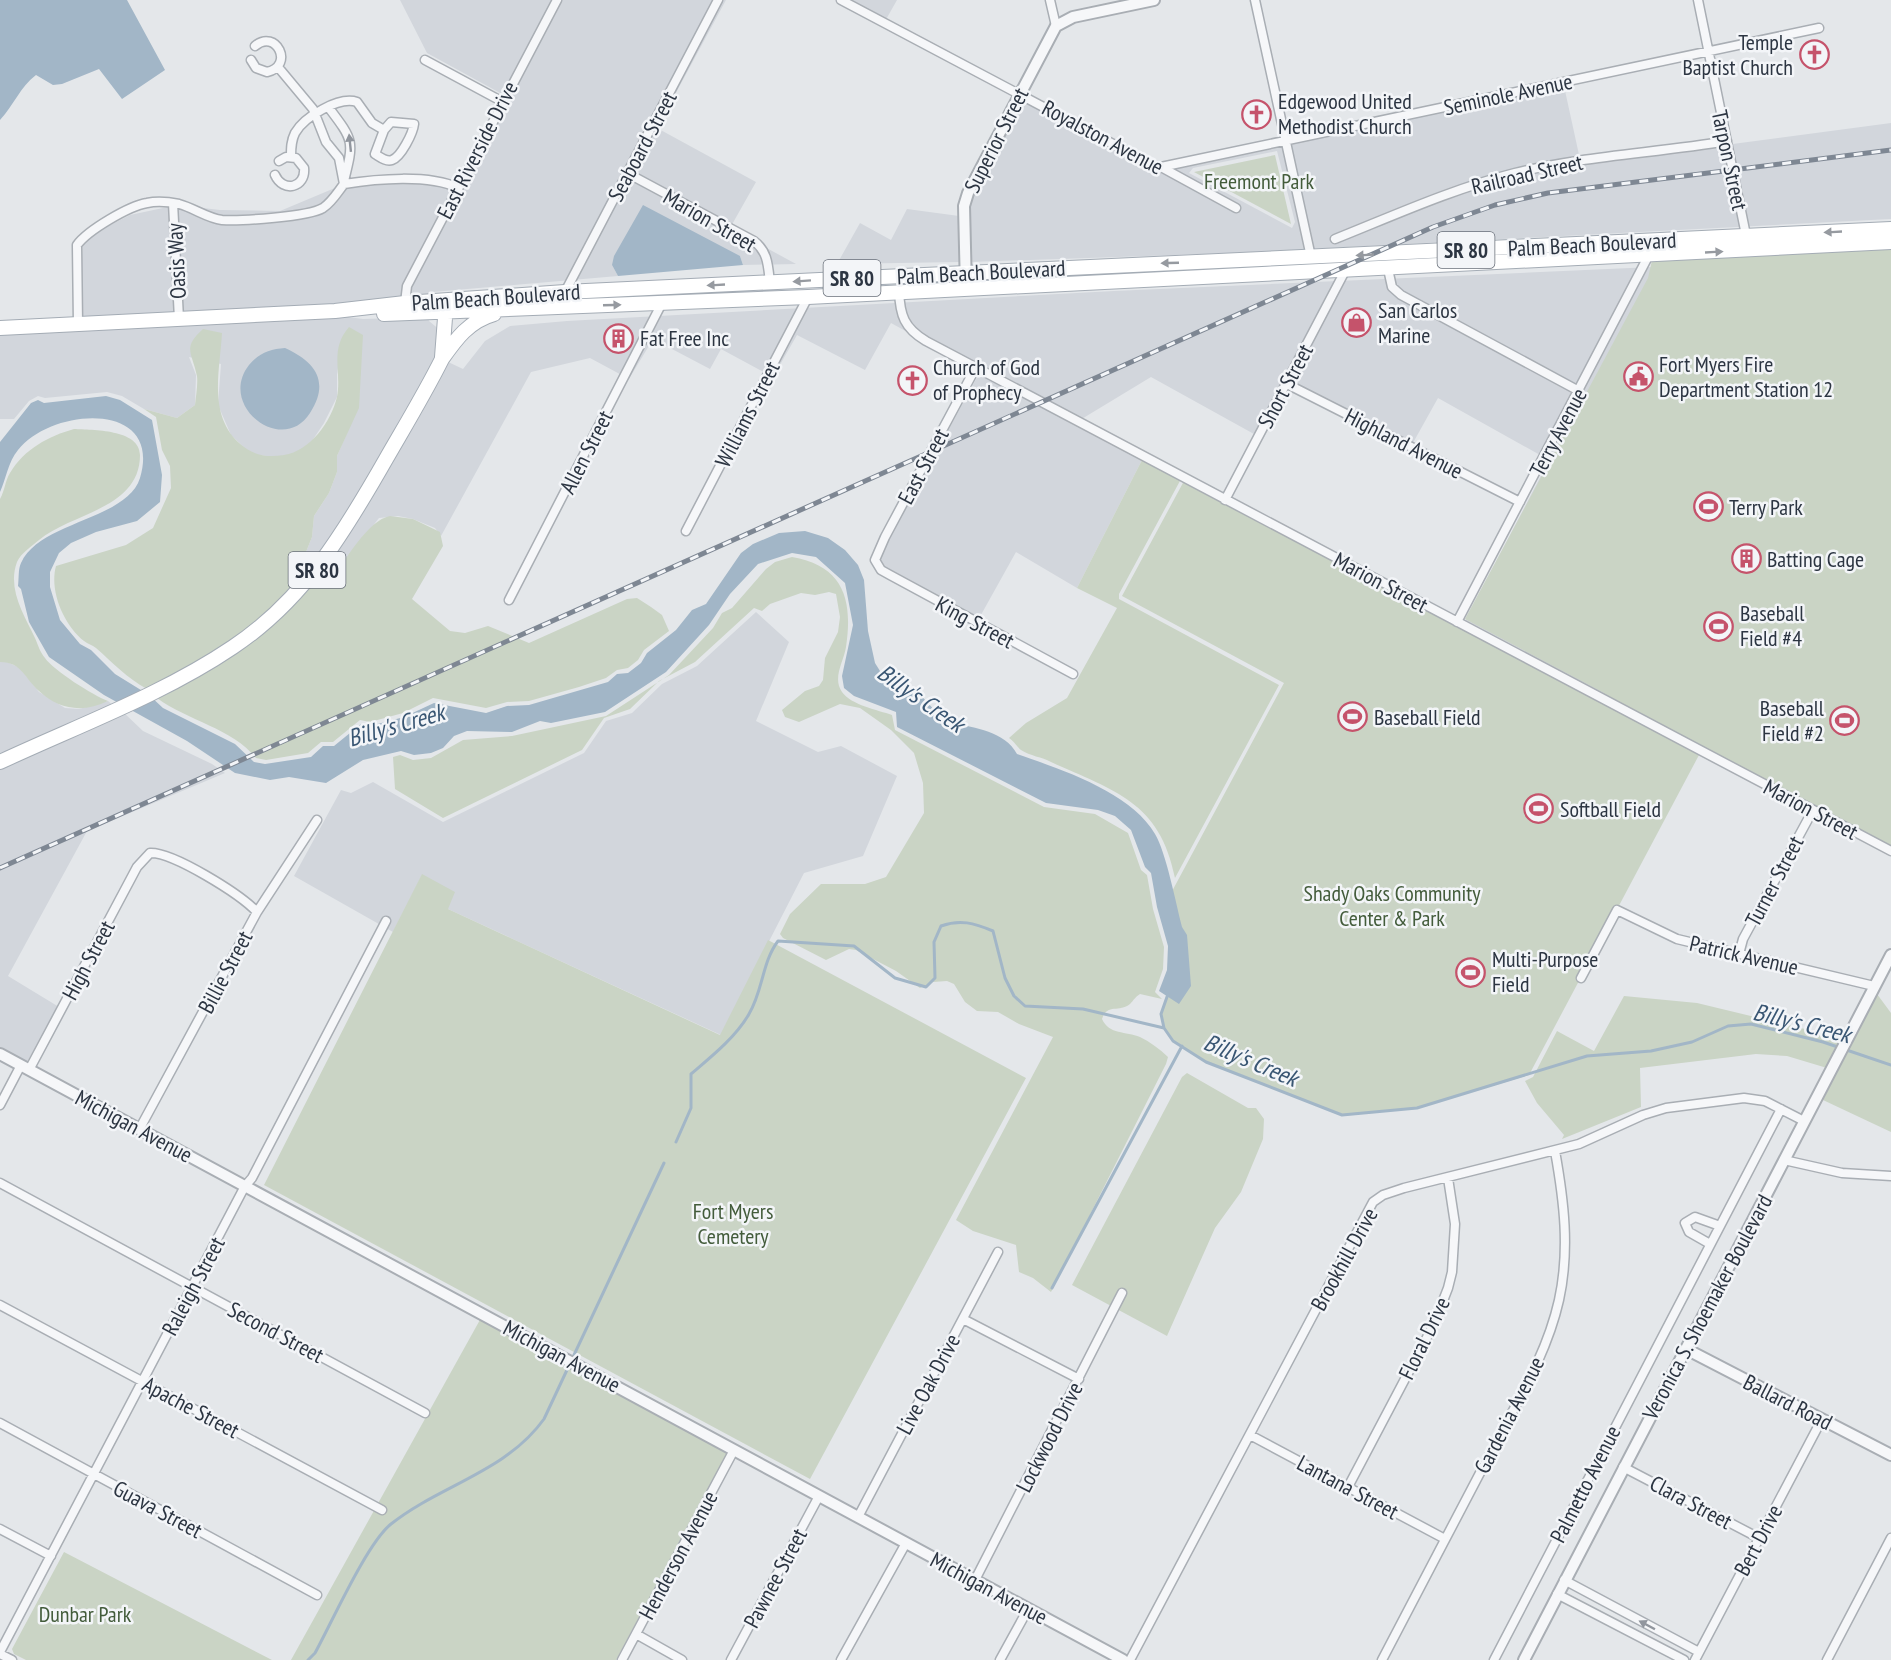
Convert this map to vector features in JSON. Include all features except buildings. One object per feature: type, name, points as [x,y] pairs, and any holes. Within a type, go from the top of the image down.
[{"type":"main road","name":"Palm Beach Boulevard","points":[[512,309],[808,297],[1650,255],[1891,229]]},
{"type":"main road","name":"Palm Beach Boulevard","points":[[0,328],[340,311],[405,303],[446,306],[566,292],[1657,240],[1747,243],[1891,242]]},
{"type":"main road","points":[[1388,269],[1409,258],[1471,255],[1477,250]]},
{"type":"main road","points":[[1202,277],[1226,269],[1298,265],[1311,257]]},
{"type":"main road","points":[[662,303],[667,297],[691,287]]},
{"type":"main road","points":[[442,359],[446,306]]},
{"type":"main road","points":[[340,311],[363,314],[446,306],[512,309]]},
{"type":"main road","name":"SR 80","points":[[0,762],[160,688],[233,648],[271,618],[310,578],[354,517],[442,359],[455,341],[479,319],[512,309]]},
{"type":"street","name":"East Riverside Drive","points":[[405,303],[407,286],[557,0]]},
{"type":"street","name":"Seaboard Street","points":[[566,292],[718,0]]},
{"type":"street","name":"Royalston Avenue","points":[[842,0],[1236,208]]},
{"type":"street","points":[[1050,0],[1056,26],[1073,17],[1154,0]]},
{"type":"street","points":[[1255,0],[1311,257]]},
{"type":"street","name":"Tarpon Street","points":[[1698,0],[1747,243]]},
{"type":"street","name":"Superior Street","points":[[966,288],[964,206],[968,193],[1056,26]]},
{"type":"street","name":"Seminole Avenue","points":[[1161,167],[1819,28]]},
{"type":"street","points":[[251,60],[262,71],[273,70],[278,67],[282,54],[277,44],[268,40],[255,46]]},
{"type":"street","points":[[425,60],[502,102]]},
{"type":"street","points":[[278,67],[305,97],[326,142],[339,158],[344,184]]},
{"type":"street","points":[[291,156],[291,143],[302,124],[343,101],[357,102],[372,123],[384,130]]},
{"type":"street","points":[[78,324],[77,245],[92,231],[145,203],[173,203],[223,220],[306,214],[321,209],[332,201],[344,184],[352,145],[349,134],[329,108]]},
{"type":"street","points":[[391,122],[414,124],[399,155],[393,160],[386,160],[375,154],[384,130],[391,122]]},
{"type":"street","name":"Railroad Street","points":[[1335,239],[1452,191],[1515,173],[1585,160],[1727,141]]},
{"type":"street","points":[[275,175],[279,182],[287,187],[302,181],[304,168],[296,158],[291,156],[279,161]]},
{"type":"street","name":"Marion Street","points":[[627,173],[754,240],[762,247],[767,259],[770,283]]},
{"type":"street","points":[[344,184],[437,180],[458,189]]},
{"type":"street","name":"Oasis Way","points":[[173,203],[179,319]]},
{"type":"street","name":"Terry Avenue","points":[[1457,622],[1657,240]]},
{"type":"street","points":[[1388,269],[1392,287],[1401,295],[1579,391]]},
{"type":"street","name":"Short Street","points":[[1225,500],[1345,271]]},
{"type":"street","name":"Marion Street","points":[[899,291],[901,315],[906,326],[915,334],[1891,851]]},
{"type":"street","name":"Williams Street","points":[[686,531],[808,297]]},
{"type":"street","name":"Allen Street","points":[[509,600],[662,303]]},
{"type":"street","name":"East Street","points":[[879,566],[875,560],[885,537],[976,367]]},
{"type":"street","name":"Highland Avenue","points":[[1287,384],[1521,502]]},
{"type":"street","name":"King Street","points":[[879,566],[890,575],[1073,674]]},
{"type":"street","name":"Turner Street","points":[[1739,954],[1743,939],[1813,810]]},
{"type":"street","name":"Billie Street","points":[[140,1128],[257,912],[317,820]]},
{"type":"street","name":"High Street","points":[[0,1105],[25,1067],[137,867],[150,853],[160,852],[198,872],[245,899],[257,912]]},
{"type":"street","name":"Patrick Avenue","points":[[1581,978],[1617,910],[1677,939],[1874,986]]},
{"type":"street","name":"Raleigh Street","points":[[0,1653],[245,1186],[258,1168],[386,921]]},
{"type":"street","name":"Veronica S. Shoemaker Boulevard","points":[[1524,1660],[1891,955]]},
{"type":"street","name":"Michigan Avenue","points":[[0,1054],[564,1356],[1124,1660]]},
{"type":"street","name":"Brookhill Drive","points":[[1130,1660],[1373,1202],[1383,1195],[1592,1140],[1643,1115],[1666,1108],[1744,1098],[1765,1101],[1781,1109]]},
{"type":"street","points":[[1781,1109],[1804,1121]]},
{"type":"street","name":"Palmetto Avenue","points":[[1494,1660],[1781,1109]]},
{"type":"street","name":"Gardenia Avenue","points":[[1382,1660],[1531,1374],[1553,1320],[1561,1285],[1566,1239],[1562,1188],[1555,1151]]},
{"type":"street","points":[[1784,1160],[1842,1173],[1891,1176]]},
{"type":"street","name":"Floral Drive","points":[[1348,1487],[1434,1324],[1448,1288],[1452,1272],[1455,1224],[1448,1178]]},
{"type":"street","name":"Second Street","points":[[0,1183],[425,1413]]},
{"type":"street","points":[[1710,1244],[1689,1232],[1685,1223],[1695,1217],[1720,1227]]},
{"type":"street","name":"Live Oak Drive","points":[[858,1517],[998,1252]]},
{"type":"street","name":"Lockwood Drive","points":[[975,1580],[1122,1293]]},
{"type":"street","name":"Apache Street","points":[[0,1305],[382,1510]]},
{"type":"street","points":[[963,1319],[1079,1379]]},
{"type":"street","name":"Ballard Road","points":[[1686,1349],[1891,1455]]},
{"type":"street","name":"Bert Drive","points":[[1697,1656],[1822,1419]]},
{"type":"street","name":"Guava Street","points":[[0,1423],[317,1595]]},
{"type":"street","name":"Lantana Street","points":[[1250,1435],[1445,1539]]},
{"type":"street","name":"Henderson Avenue","points":[[622,1660],[734,1449]]},
{"type":"street","name":"Clara Street","points":[[1623,1467],[1759,1538]]},
{"type":"street","name":"Pawnee Street","points":[[731,1660],[819,1496]]},
{"type":"street","points":[[0,1529],[51,1556]]},
{"type":"street","points":[[1827,1660],[1891,1538]]},
{"type":"street","points":[[841,1660],[906,1543]]},
{"type":"street","points":[[1564,1581],[1697,1656]]},
{"type":"street","points":[[1557,1594],[1684,1660]]},
{"type":"street","points":[[1000,1660],[1028,1609]]},
{"type":"street","points":[[636,1634],[682,1660]]},
{"type":"street","points":[[0,1653],[12,1660]]},
{"type":"shaded area","points":[[400,0],[726,0],[657,128],[756,182],[730,228],[796,264],[743,265],[740,256],[612,265],[618,276],[433,292],[425,296],[359,303],[79,319],[83,239],[130,215],[177,205],[220,210],[280,211],[354,180],[461,185],[502,94],[427,53]]},
{"type":"shaded area","points":[[842,0],[897,0],[884,23]]},
{"type":"shaded area","points":[[1564,86],[1581,164],[1891,123],[1891,219],[1233,253],[969,262],[969,210],[973,194],[1023,99],[1169,168],[1182,168]],"holes":[[[1277,151],[1295,222],[1292,228],[1189,173],[1193,168]]]},
{"type":"shaded area","points":[[907,209],[959,216],[960,262],[837,264],[860,223],[891,240]]},
{"type":"shaded area","points":[[1697,265],[1704,510],[1602,698],[1464,624],[1549,460],[1438,398],[1409,450],[1293,386],[1263,439],[1151,377],[1080,420],[1144,456],[1077,588],[1016,552],[977,622],[874,566],[980,372],[891,323],[865,370],[797,335],[773,377],[721,349],[710,369],[653,339],[629,379],[590,358],[531,372],[441,536],[435,528],[413,519],[398,516],[379,518],[332,578],[320,573],[446,361],[463,369],[485,341],[510,326],[1114,291]]},
{"type":"shaded area","points":[[340,316],[363,319],[428,317],[429,321],[441,331],[438,354],[407,415],[313,567],[300,556],[306,552],[312,537],[314,516],[329,493],[337,472],[337,456],[347,433],[337,368],[337,397],[310,444],[294,454],[275,457],[251,454],[231,435],[218,405],[221,364],[189,357],[196,375],[195,405],[177,418],[144,409],[122,396],[107,392],[45,398],[38,396],[29,401],[14,419],[0,419],[0,333]]},
{"type":"shaded area","points":[[756,612],[789,642],[756,721],[818,752],[841,746],[897,776],[863,856],[804,873],[721,1035],[448,909],[422,875],[393,932],[294,876],[341,790],[351,793],[373,782],[443,822],[584,753],[606,721],[632,713],[662,684],[697,666]]},
{"type":"shaded area","points":[[0,662],[7,662],[20,668],[39,692],[65,708],[79,709],[108,701],[113,705],[0,757]]},
{"type":"shaded area","points":[[122,711],[143,731],[212,764],[225,773],[87,831],[8,976],[59,1007],[27,1062],[0,1048],[0,768]]},
{"type":"green space","name":"Freemont Park","points":[[1275,155],[1291,224],[1194,172]]},
{"type":"green space","name":"Terry Park","points":[[1891,243],[1891,849],[1602,698],[1604,693],[1465,619],[1648,278],[1653,256]]},
{"type":"green space","points":[[349,327],[363,335],[359,408],[337,456],[337,472],[329,493],[314,516],[312,537],[306,552],[300,556],[313,567],[251,628],[199,663],[147,689],[84,641],[70,626],[57,596],[54,576],[56,566],[126,545],[153,528],[171,488],[170,466],[162,450],[156,417],[144,409],[177,418],[195,405],[197,376],[190,351],[192,341],[203,329],[222,333],[218,376],[219,405],[229,431],[248,450],[259,455],[271,456],[284,455],[302,448],[318,434],[330,416],[337,397],[339,344]]},
{"type":"green space","points":[[74,429],[103,431],[124,436],[138,446],[140,455],[137,473],[129,487],[116,499],[101,508],[39,540],[21,556],[14,572],[18,602],[43,656],[65,676],[108,701],[81,708],[63,706],[55,702],[39,691],[18,668],[0,662],[0,499],[8,476],[22,457],[55,435]]},
{"type":"green space","points":[[1144,456],[1181,479],[1119,594],[1119,599],[1279,685],[1175,878],[1168,852],[1158,832],[1131,802],[1095,782],[1025,752],[1009,738],[1026,723],[1067,698],[1117,608],[1077,588]]},
{"type":"green space","name":"Shady Oaks Community Center & Park","points":[[1184,481],[1699,755],[1529,1075],[1417,1108],[1342,1115],[1206,1062],[1173,1041],[1164,1028],[1161,1014],[1176,972],[1163,908],[1284,683],[1122,596]]},
{"type":"green space","points":[[390,516],[413,519],[440,532],[443,546],[412,599],[450,631],[465,633],[488,626],[529,643],[627,599],[637,598],[662,615],[669,631],[644,650],[638,660],[628,668],[617,670],[606,678],[579,687],[529,701],[507,702],[486,708],[433,698],[403,713],[370,722],[360,720],[333,742],[321,742],[308,753],[266,760],[256,758],[235,739],[157,698],[320,573],[332,578],[366,533],[382,519]]},
{"type":"green space","points":[[792,557],[810,562],[823,568],[834,577],[846,600],[848,630],[838,681],[846,697],[858,704],[892,715],[895,730],[1044,807],[1095,814],[1128,833],[1141,870],[1147,875],[1153,909],[1164,947],[1163,969],[1155,992],[1162,999],[1140,994],[1126,1007],[1107,1011],[1102,1019],[1109,1028],[1140,1037],[1168,1057],[1051,1292],[1033,1278],[1019,1272],[1016,1245],[973,1231],[956,1220],[1053,1037],[1019,1024],[998,1012],[977,1011],[965,1002],[954,984],[947,981],[933,982],[920,988],[896,971],[856,950],[849,949],[826,960],[783,938],[780,934],[790,914],[821,884],[865,884],[886,877],[924,813],[923,783],[914,753],[891,730],[860,708],[840,704],[799,722],[785,717],[782,710],[805,691],[819,686],[823,680],[825,658],[838,632],[840,617],[836,594],[801,593],[770,604],[762,611],[754,608],[695,662],[663,679],[713,628],[722,613],[732,608],[766,569],[775,562]]},
{"type":"green space","points":[[657,683],[630,709],[604,718],[582,750],[443,818],[395,789],[393,757],[400,755],[413,760],[431,758],[463,740],[512,736],[606,716]]},
{"type":"green space","name":"Fort Myers Cemetery","points":[[422,874],[455,892],[448,909],[720,1035],[768,940],[1026,1078],[810,1479],[264,1185]]},
{"type":"green space","points":[[1877,994],[1891,1013],[1891,1132],[1823,1100]]},
{"type":"green space","points":[[1624,996],[1697,1003],[1842,1038],[1827,1068],[1787,1056],[1756,1054],[1640,1068],[1641,1107],[1562,1139],[1564,1135],[1537,1103],[1525,1081],[1533,1077],[1557,1031],[1594,1051]]},
{"type":"green space","points":[[1187,1073],[1248,1108],[1256,1108],[1264,1119],[1263,1139],[1241,1192],[1215,1228],[1167,1336],[1072,1285],[1182,1077]]},
{"type":"green space","points":[[481,1318],[729,1451],[616,1660],[291,1660]]},
{"type":"green space","name":"Dunbar Park","points":[[64,1552],[272,1660],[26,1660],[14,1654],[12,1649]]},
{"type":"water","points":[[0,0],[127,0],[165,70],[122,99],[99,69],[62,84],[53,85],[36,75],[0,120]]},
{"type":"water","points":[[643,205],[740,256],[743,265],[618,276],[612,265],[614,256]]},
{"type":"water","points":[[285,348],[312,367],[317,374],[319,392],[310,413],[298,425],[285,429],[270,428],[247,410],[241,396],[241,381],[249,365],[257,357],[274,349]]},
{"type":"water","points":[[106,396],[120,400],[152,420],[162,475],[160,502],[137,521],[96,532],[71,543],[59,553],[50,572],[50,587],[60,620],[80,644],[91,650],[115,674],[149,695],[163,708],[235,744],[254,762],[265,764],[311,757],[323,746],[334,746],[361,724],[370,726],[404,717],[434,703],[486,713],[507,706],[529,705],[608,682],[617,674],[628,673],[641,663],[647,653],[676,630],[692,610],[706,604],[741,553],[753,544],[779,533],[805,531],[828,538],[845,550],[858,565],[864,580],[868,631],[875,663],[885,679],[915,690],[948,721],[997,735],[1012,746],[1017,754],[1093,784],[1112,794],[1144,819],[1159,842],[1182,927],[1187,935],[1191,986],[1179,1004],[1159,991],[1167,970],[1168,946],[1157,907],[1151,873],[1145,867],[1131,830],[1115,816],[1098,810],[1046,803],[897,727],[896,712],[854,696],[844,688],[842,676],[853,625],[845,583],[816,557],[792,553],[758,564],[730,594],[709,625],[666,672],[605,712],[551,723],[540,721],[512,732],[467,731],[454,736],[443,748],[431,753],[414,755],[401,751],[363,760],[326,783],[289,777],[270,780],[235,773],[187,741],[104,695],[49,657],[29,622],[21,589],[18,586],[21,563],[31,549],[46,538],[119,503],[132,492],[140,478],[143,453],[135,435],[120,424],[100,419],[78,419],[55,425],[34,436],[18,450],[9,465],[0,492],[0,442],[31,403],[38,400],[44,403]]},
{"type":"waterway","points":[[676,1142],[691,1108],[691,1074],[723,1046],[744,1022],[754,1005],[769,958],[778,941],[854,946],[895,978],[926,987],[935,978],[934,942],[941,926],[961,922],[973,924],[993,931],[1005,978],[1014,996],[1025,1006],[1083,1009],[1164,1028]]},
{"type":"waterway","name":"Billy's Creek","points":[[1168,994],[1161,1014],[1164,1028],[1173,1041],[1206,1062],[1342,1115],[1417,1108],[1587,1056],[1651,1051],[1692,1042],[1728,1026],[1751,1024],[1823,1042],[1891,1065]]},
{"type":"waterway","points":[[1052,1288],[1182,1046]]},
{"type":"waterway","points":[[308,1660],[315,1653],[371,1548],[391,1524],[410,1510],[472,1477],[511,1452],[529,1437],[544,1419],[664,1163]]},
{"type":"railway","points":[[0,868],[1433,227],[1495,205],[1548,193],[1891,150]]},
{"type":"place","name":"Temple Baptist Church","points":[[1814,55]]},
{"type":"place","name":"Edgewood United Methodist Church","points":[[1257,114]]},
{"type":"place","name":"San Carlos Marine","points":[[1357,323]]},
{"type":"place","name":"Fat Free Inc","points":[[619,338]]},
{"type":"place","name":"Fort Myers Fire Department Station 12","points":[[1638,377]]},
{"type":"place","name":"Church of God of Prophecy","points":[[912,380]]},
{"type":"place","name":"Terry Park","points":[[1708,507]]},
{"type":"place","name":"Batting Cage","points":[[1746,559]]},
{"type":"place","name":"Baseball Field #4","points":[[1719,626]]},
{"type":"place","name":"Baseball Field","points":[[1353,717]]},
{"type":"place","name":"Baseball Field #2","points":[[1845,721]]},
{"type":"place","name":"Softball Field","points":[[1539,809]]},
{"type":"place","name":"Multi-Purpose Field","points":[[1471,972]]}]
